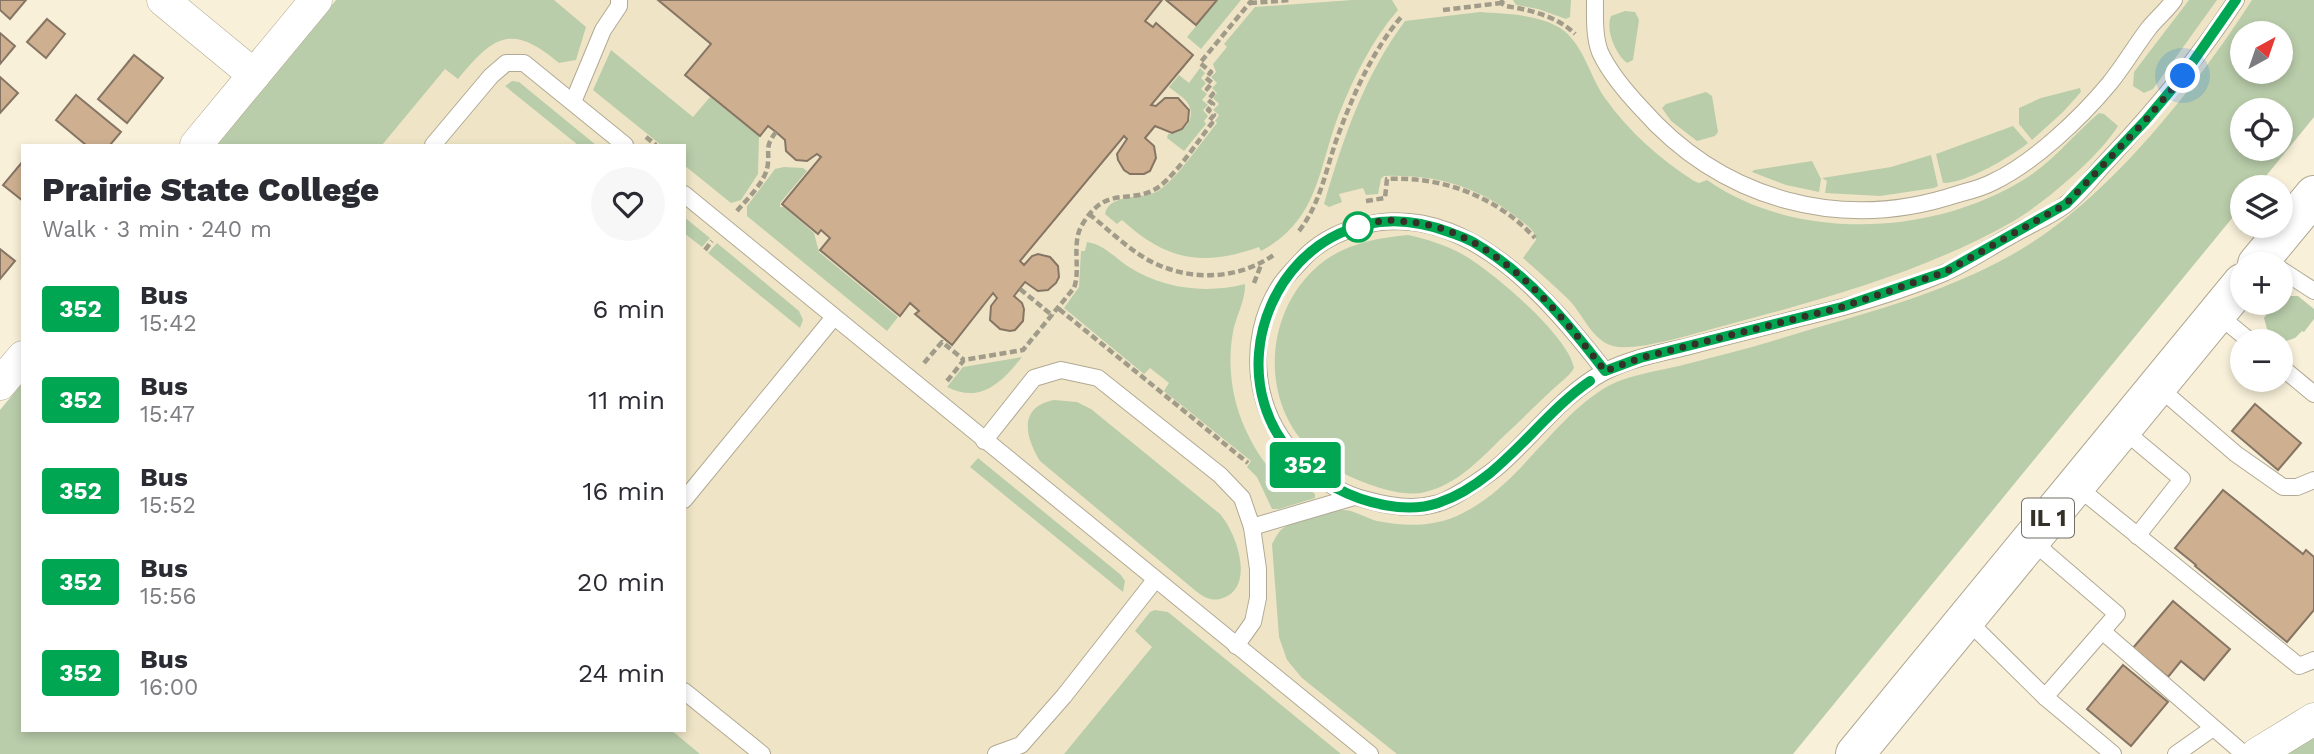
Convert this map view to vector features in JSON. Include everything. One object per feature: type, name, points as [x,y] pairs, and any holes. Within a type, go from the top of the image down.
[{"type":"main road","name":"IL 1","points":[[2274,252],[2314,195]]},
{"type":"main road","name":"IL 1","points":[[1854,754],[2230,299]]},
{"type":"street","points":[[163,0],[254,75]]},
{"type":"street","points":[[197,144],[316,0]]},
{"type":"street","points":[[0,384],[21,359]]},
{"type":"street","points":[[2257,754],[2314,719]]},
{"type":"lane","points":[[1595,0],[1594,20],[1600,52],[1626,92],[1655,124],[1706,166],[1758,193],[1840,211],[1898,209],[1933,203],[1990,184],[2022,167],[2066,128],[2109,84],[2150,27],[2174,0]]},
{"type":"lane","points":[[1605,371],[1564,319],[1522,278],[1473,242],[1425,223],[1384,220],[1350,229],[1331,238],[1308,253],[1279,287],[1266,315],[1259,348],[1258,376],[1262,400],[1272,425],[1289,449],[1321,478],[1354,497],[1385,505],[1434,505],[1453,498],[1501,464],[1574,392],[1605,371],[1640,358],[1842,307],[1945,272],[2066,204],[2145,121],[2183,76],[2236,0]]},
{"type":"lane","points":[[573,102],[617,2]]},
{"type":"lane","points":[[434,144],[491,76],[506,63],[524,63],[624,144]]},
{"type":"lane","points":[[686,196],[1370,754]]},
{"type":"lane","points":[[2293,281],[2314,291]]},
{"type":"lane","points":[[2216,313],[2235,329]]},
{"type":"lane","points":[[686,498],[834,317]]},
{"type":"lane","points":[[984,441],[1034,378],[1061,370],[1097,379],[1220,475],[1242,498],[1252,527],[1258,569],[1258,598],[1253,622],[1236,646]]},
{"type":"lane","points":[[2293,377],[2314,394]]},
{"type":"lane","points":[[2157,386],[2216,436],[2283,487],[2297,487],[2314,480]]},
{"type":"lane","points":[[2122,429],[2182,479],[2137,536]]},
{"type":"lane","points":[[2075,485],[2299,666],[2314,660]]},
{"type":"lane","points":[[1252,527],[1354,497]]},
{"type":"lane","points":[[2031,540],[2117,614],[2045,697]]},
{"type":"lane","points":[[996,754],[1021,745],[1064,696],[1155,580]]},
{"type":"lane","points":[[1966,619],[2045,697],[2113,754]]},
{"type":"lane","points":[[2102,631],[2244,754]]},
{"type":"lane","points":[[686,693],[762,754]]},
{"type":"lane","points":[[2176,754],[2213,728]]},
{"type":"path","points":[[939,376],[946,383],[964,360],[1023,350],[1069,298],[1078,279],[1080,227],[1089,215],[1101,202],[1123,195],[1143,194],[1160,186],[1212,123],[1209,121],[1214,115],[1208,110],[1213,104],[1208,100],[1213,94],[1207,89],[1212,83],[1206,78],[1211,72],[1200,63],[1251,1],[1290,0]]},
{"type":"path","points":[[1443,10],[1502,1],[1563,23],[1580,40]]},
{"type":"path","points":[[1291,240],[1308,219],[1321,195],[1336,142],[1356,92],[1385,38],[1402,16]]},
{"type":"path","points":[[737,212],[766,172],[766,149],[776,132]]},
{"type":"path","points":[[1358,202],[1385,198],[1387,178],[1453,186],[1486,200],[1513,218],[1535,238]]},
{"type":"path","points":[[1089,215],[1136,253],[1177,272],[1219,275],[1241,272],[1262,264],[1283,247]]},
{"type":"path","points":[[1308,219],[1316,217]]},
{"type":"path","points":[[1020,289],[1053,316]]},
{"type":"path","points":[[1059,309],[1248,463]]},
{"type":"path","points":[[931,370],[923,364],[942,342],[964,360]]},
{"type":"shaded area","points":[[345,0],[2314,0],[2293,68],[2293,21],[2230,21],[2230,84],[2288,84],[2284,98],[2230,98],[2230,161],[2242,161],[2242,175],[2230,175],[2230,202],[1784,754],[0,754],[21,732],[686,732],[686,144],[226,144]]},
{"type":"green space","points":[[336,0],[554,0],[586,27],[576,60],[559,63],[543,50],[516,39],[493,44],[482,52],[458,79],[445,69],[383,144],[218,144]]},
{"type":"green space","points":[[1218,0],[1241,0],[1201,49],[1187,37]]},
{"type":"green space","points":[[1392,0],[1398,10],[1372,46],[1351,86],[1306,209],[1280,238],[1261,251],[1259,247],[1220,257],[1186,256],[1170,252],[1139,234],[1122,220],[1117,224],[1105,214],[1108,207],[1119,200],[1151,194],[1165,186],[1217,123],[1215,121],[1219,115],[1213,110],[1219,104],[1213,98],[1217,93],[1212,88],[1217,83],[1211,77],[1216,72],[1213,64],[1227,47],[1224,44],[1255,7]]},
{"type":"green space","points":[[1513,0],[1571,0],[1570,17],[1566,19],[1516,5]]},
{"type":"green space","points":[[2189,0],[2217,0],[2153,89],[2144,93],[2133,86],[2134,72]]},
{"type":"green space","points":[[2252,0],[2314,0],[2314,117],[2293,143],[2293,98],[2230,98],[2230,161],[2278,161],[2267,175],[2230,175],[2230,221],[1793,754],[1397,754],[1302,678],[1287,660],[1279,637],[1272,544],[1286,526],[1343,510],[1377,521],[1399,524],[1421,525],[1453,518],[1503,485],[1572,414],[1610,385],[1873,311],[1964,279],[2020,250],[2054,228],[2086,201],[2149,138],[2230,34],[2230,84],[2293,84],[2293,21],[2238,21]]},
{"type":"green space","points":[[1625,11],[1635,12],[1639,20],[1633,60],[1627,63],[1616,48],[1609,28],[1611,16]]},
{"type":"green space","points":[[1480,12],[1534,18],[1563,30],[1582,53],[1600,90],[1624,122],[1657,154],[1694,181],[1699,183],[1707,180],[1742,200],[1781,214],[1822,222],[1864,224],[1906,221],[1948,212],[1987,199],[2034,173],[2099,113],[2118,126],[2098,152],[2039,204],[2012,222],[1941,257],[1865,285],[1750,319],[1662,342],[1634,347],[1613,346],[1600,339],[1570,301],[1523,258],[1536,240],[1533,231],[1505,209],[1473,191],[1422,177],[1384,176],[1378,194],[1366,195],[1363,188],[1339,194],[1342,202],[1329,207],[1324,204],[1366,86],[1405,21]]},
{"type":"green space","points":[[611,50],[693,117],[710,97],[759,136],[758,174],[741,200],[731,203],[686,167],[686,144],[660,144],[593,90]]},
{"type":"green space","points":[[1200,68],[1205,73],[1201,78],[1206,83],[1201,89],[1207,94],[1202,100],[1208,105],[1203,110],[1208,116],[1204,121],[1206,124],[1184,151],[1167,138],[1168,134],[1179,131],[1188,124],[1190,108],[1185,100],[1169,87],[1179,75],[1189,83]]},
{"type":"green space","points":[[512,81],[519,82],[595,144],[577,144],[505,86]]},
{"type":"green space","points":[[2080,88],[2081,92],[2063,112],[2032,140],[2019,124],[2019,108],[2041,98]]},
{"type":"green space","points":[[1706,92],[1712,96],[1718,132],[1715,136],[1697,141],[1671,121],[1662,108],[1666,104]]},
{"type":"green space","points":[[2013,126],[2028,143],[1975,174],[1943,183],[1936,154]]},
{"type":"green space","points":[[1931,155],[1938,186],[1934,188],[1880,196],[1825,193],[1827,181],[1822,178],[1891,167]]},
{"type":"green space","points":[[1812,161],[1821,179],[1819,192],[1786,185],[1752,172],[1754,170]]},
{"type":"green space","points":[[803,168],[807,171],[780,203],[780,207],[784,207],[814,233],[819,252],[898,317],[887,331],[747,216],[747,206],[775,169]]},
{"type":"green space","points":[[686,219],[710,238],[702,247],[686,235]]},
{"type":"green space","points":[[1408,235],[1454,250],[1489,273],[1543,322],[1569,354],[1574,368],[1469,469],[1449,483],[1425,492],[1410,494],[1385,490],[1363,482],[1316,455],[1289,421],[1275,374],[1275,350],[1289,303],[1302,283],[1319,265],[1350,247],[1372,240]]},
{"type":"green space","points":[[1087,242],[1105,249],[1142,274],[1171,285],[1215,289],[1245,284],[1233,332],[1231,353],[1231,373],[1239,413],[1256,450],[1282,483],[1293,477],[1315,494],[1315,498],[1272,509],[1257,477],[1247,467],[1251,461],[1164,391],[1169,383],[1150,368],[1144,374],[1064,308],[1079,287],[1081,251],[1085,251]]},
{"type":"green space","points":[[717,243],[799,311],[803,320],[800,328],[708,253]]},
{"type":"green space","points":[[2293,296],[2298,296],[2314,309],[2314,319],[2304,332],[2293,339],[2293,329],[2267,329],[2264,318],[2266,315],[2293,315]]},
{"type":"green space","points":[[1022,357],[1007,375],[980,392],[959,392],[947,387],[963,367]]},
{"type":"green space","points":[[21,384],[21,732],[673,732],[700,754],[0,754],[0,410]]},
{"type":"green space","points":[[1054,400],[1077,402],[1091,409],[1220,514],[1232,533],[1240,558],[1239,582],[1233,592],[1216,600],[1200,594],[1040,461],[1028,433],[1028,424],[1035,409]]},
{"type":"green space","points":[[978,458],[1121,575],[1125,581],[1123,592],[970,467]]},
{"type":"green space","points":[[1150,612],[1168,612],[1341,754],[1064,754],[1152,647],[1135,631]]},
{"type":"green space","points":[[2314,731],[2314,754],[2277,754]]},
{"type":"building","points":[[0,0],[26,0],[10,19],[0,10]]},
{"type":"building","points":[[658,0],[1162,0],[1145,21],[1153,27],[1156,23],[1193,55],[1151,105],[1156,106],[1165,98],[1178,98],[1189,110],[1188,121],[1182,129],[1172,133],[1155,126],[1145,138],[1154,146],[1156,158],[1150,171],[1144,174],[1130,174],[1118,160],[1117,154],[1127,139],[1124,136],[1020,261],[1024,265],[1032,256],[1038,254],[1050,257],[1058,266],[1059,277],[1056,283],[1048,290],[1038,291],[1025,282],[1014,296],[1022,303],[1023,321],[1015,330],[1010,331],[1000,329],[990,320],[991,306],[997,298],[993,293],[952,345],[915,314],[919,311],[910,303],[900,316],[820,250],[830,238],[821,230],[818,234],[782,204],[821,157],[817,154],[807,161],[796,160],[786,151],[785,140],[776,132],[768,126],[760,136],[685,75],[711,44]]},
{"type":"building","points":[[1166,0],[1217,0],[1196,25]]},
{"type":"building","points":[[47,19],[65,34],[46,58],[27,42]]},
{"type":"building","points":[[0,33],[15,46],[0,64]]},
{"type":"building","points":[[134,55],[163,78],[127,123],[98,99]]},
{"type":"building","points":[[0,77],[18,93],[0,113]]},
{"type":"building","points":[[76,95],[121,132],[111,144],[85,144],[56,120]]},
{"type":"building","points":[[21,163],[21,199],[3,185]]},
{"type":"building","points":[[0,249],[15,261],[0,279]]},
{"type":"building","points":[[2255,404],[2301,443],[2278,470],[2232,431]]},
{"type":"building","points":[[2223,490],[2303,554],[2306,550],[2314,557],[2314,610],[2287,642],[2175,548]]},
{"type":"building","points":[[2173,601],[2230,649],[2204,680],[2181,661],[2168,677],[2133,648]]},
{"type":"building","points":[[2123,665],[2168,702],[2131,746],[2087,709]]},
{"type":"bus line","name":"352","points":[[1590,381],[1574,392],[1501,464],[1453,498],[1434,505],[1385,505],[1354,497],[1332,486],[1289,449],[1272,425],[1262,400],[1258,376],[1259,348],[1266,315],[1279,287],[1308,253],[1350,229],[1384,220],[1425,223],[1473,242],[1522,278],[1564,319],[1605,371],[1640,358],[1842,307],[1945,272],[2066,204],[2145,121],[2183,76],[2236,0]]},
{"type":"route","points":[[1358,227],[1350,229],[1384,220],[1425,223],[1473,242],[1522,278],[1564,319],[1605,371],[1640,358],[1842,307],[1945,272],[2066,204],[2145,121],[2183,76]]}]
